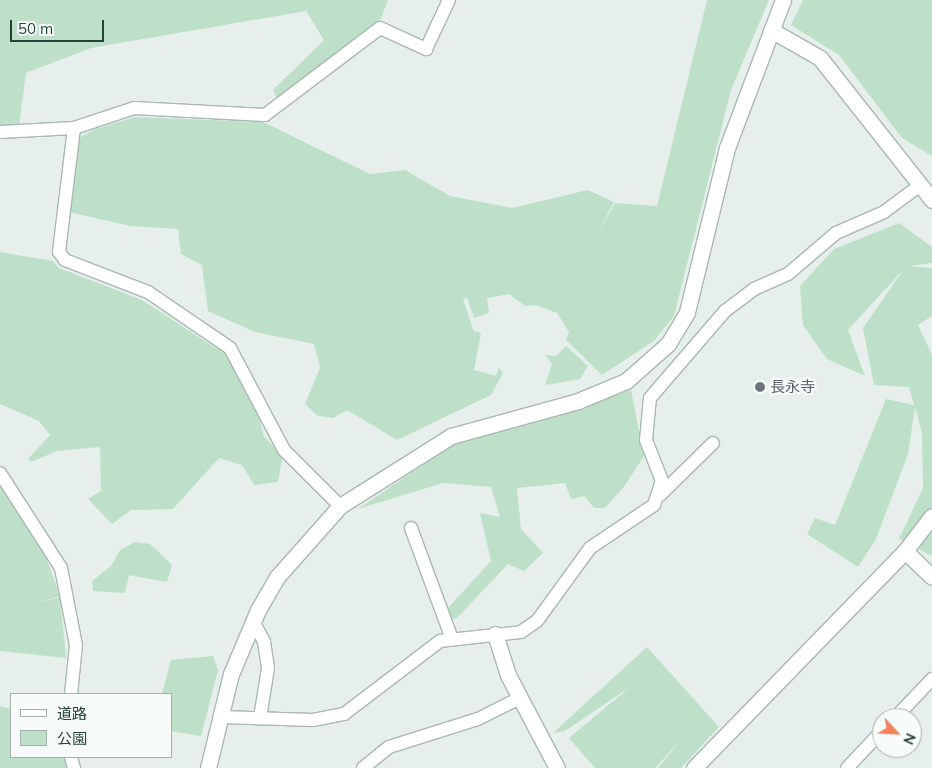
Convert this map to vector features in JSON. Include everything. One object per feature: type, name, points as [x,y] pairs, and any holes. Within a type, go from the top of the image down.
[{"type":"street","points":[[0,132],[74,128],[134,108],[265,116],[380,28],[426,49],[449,0]]},
{"type":"street","points":[[208,768],[231,674],[253,621],[278,576],[340,506],[451,436],[578,401],[626,381],[668,344],[687,312],[727,148],[770,30],[783,0]]},
{"type":"street","points":[[770,30],[820,58],[919,186],[932,200]]},
{"type":"street","points":[[74,128],[62,256],[148,292],[230,348],[284,450],[340,506]]},
{"type":"street","points":[[660,495],[662,481],[646,440],[650,398],[725,311],[754,289],[788,274],[836,233],[884,212],[919,186]]},
{"type":"street","points":[[220,717],[313,720],[344,714],[419,654],[452,639],[521,632],[537,621],[590,548],[654,505],[660,495],[712,443]]},
{"type":"street","points":[[0,473],[61,568],[76,644],[71,693]]},
{"type":"street","points":[[694,768],[906,551],[932,516]]},
{"type":"street","points":[[411,528],[452,639]]},
{"type":"street","points":[[906,551],[932,577]]},
{"type":"street","points":[[253,621],[264,642],[268,668],[260,718]]},
{"type":"street","points":[[495,634],[520,698],[557,768]]},
{"type":"street","points":[[904,708],[932,679]]},
{"type":"street","points":[[363,768],[389,747],[478,719],[520,698]]},
{"type":"street","points":[[847,768],[872,742]]},
{"type":"green space","points":[[0,0],[388,0],[380,21],[278,100],[273,90],[324,40],[306,11],[91,48],[26,73],[19,126],[0,129]]},
{"type":"green space","points":[[707,0],[769,0],[731,90],[674,316],[654,341],[602,375],[566,340],[569,332],[557,313],[536,305],[525,306],[509,294],[487,298],[489,313],[474,318],[467,297],[463,300],[474,331],[481,333],[474,370],[496,376],[499,367],[503,373],[491,395],[397,440],[347,410],[333,418],[318,416],[305,404],[320,368],[314,344],[255,332],[208,311],[202,265],[181,254],[178,229],[130,226],[69,212],[79,138],[93,130],[135,117],[263,122],[370,174],[405,170],[450,196],[512,208],[588,190],[614,202],[596,236],[615,203],[657,206]]},
{"type":"green space","points":[[803,0],[932,0],[932,156],[902,138],[839,55],[791,25]]},
{"type":"green space","points":[[899,223],[932,247],[932,263],[909,266],[932,268],[932,316],[918,325],[932,355],[932,556],[899,539],[923,488],[922,433],[915,407],[908,454],[876,539],[858,567],[807,534],[815,518],[835,525],[886,399],[914,405],[909,387],[874,385],[863,328],[903,270],[848,330],[865,376],[827,359],[803,325],[800,286],[834,249]]},
{"type":"green space","points":[[0,252],[53,261],[59,268],[142,300],[225,354],[252,389],[264,437],[283,454],[278,482],[254,485],[242,465],[219,458],[173,509],[131,510],[112,524],[88,499],[101,491],[100,447],[57,451],[31,462],[28,459],[50,435],[39,421],[0,404]]},
{"type":"green space","points":[[566,346],[588,366],[580,379],[545,385],[552,364],[545,355],[556,356]]},
{"type":"green space","points":[[631,390],[644,456],[623,488],[605,508],[594,508],[584,496],[571,499],[565,483],[517,488],[521,529],[543,553],[524,571],[508,564],[457,618],[450,619],[447,609],[491,561],[480,513],[500,517],[491,487],[443,483],[358,509],[451,446]]},
{"type":"green space","points":[[0,474],[32,518],[60,596],[34,604],[60,597],[66,658],[0,651]]},
{"type":"green space","points":[[135,542],[150,544],[172,565],[167,582],[129,575],[125,593],[93,591],[92,581],[111,566],[120,550]]},
{"type":"green space","points":[[647,647],[719,727],[681,768],[658,768],[680,741],[655,768],[595,768],[569,738],[630,687],[565,731],[553,733]]},
{"type":"green space","points":[[213,656],[218,670],[201,736],[172,731],[172,693],[162,693],[171,660]]},
{"type":"green space","points":[[0,706],[10,709],[10,758],[72,758],[74,768],[0,768]]},
{"type":"place","name":"長永寺","points":[[760,387]]}]
